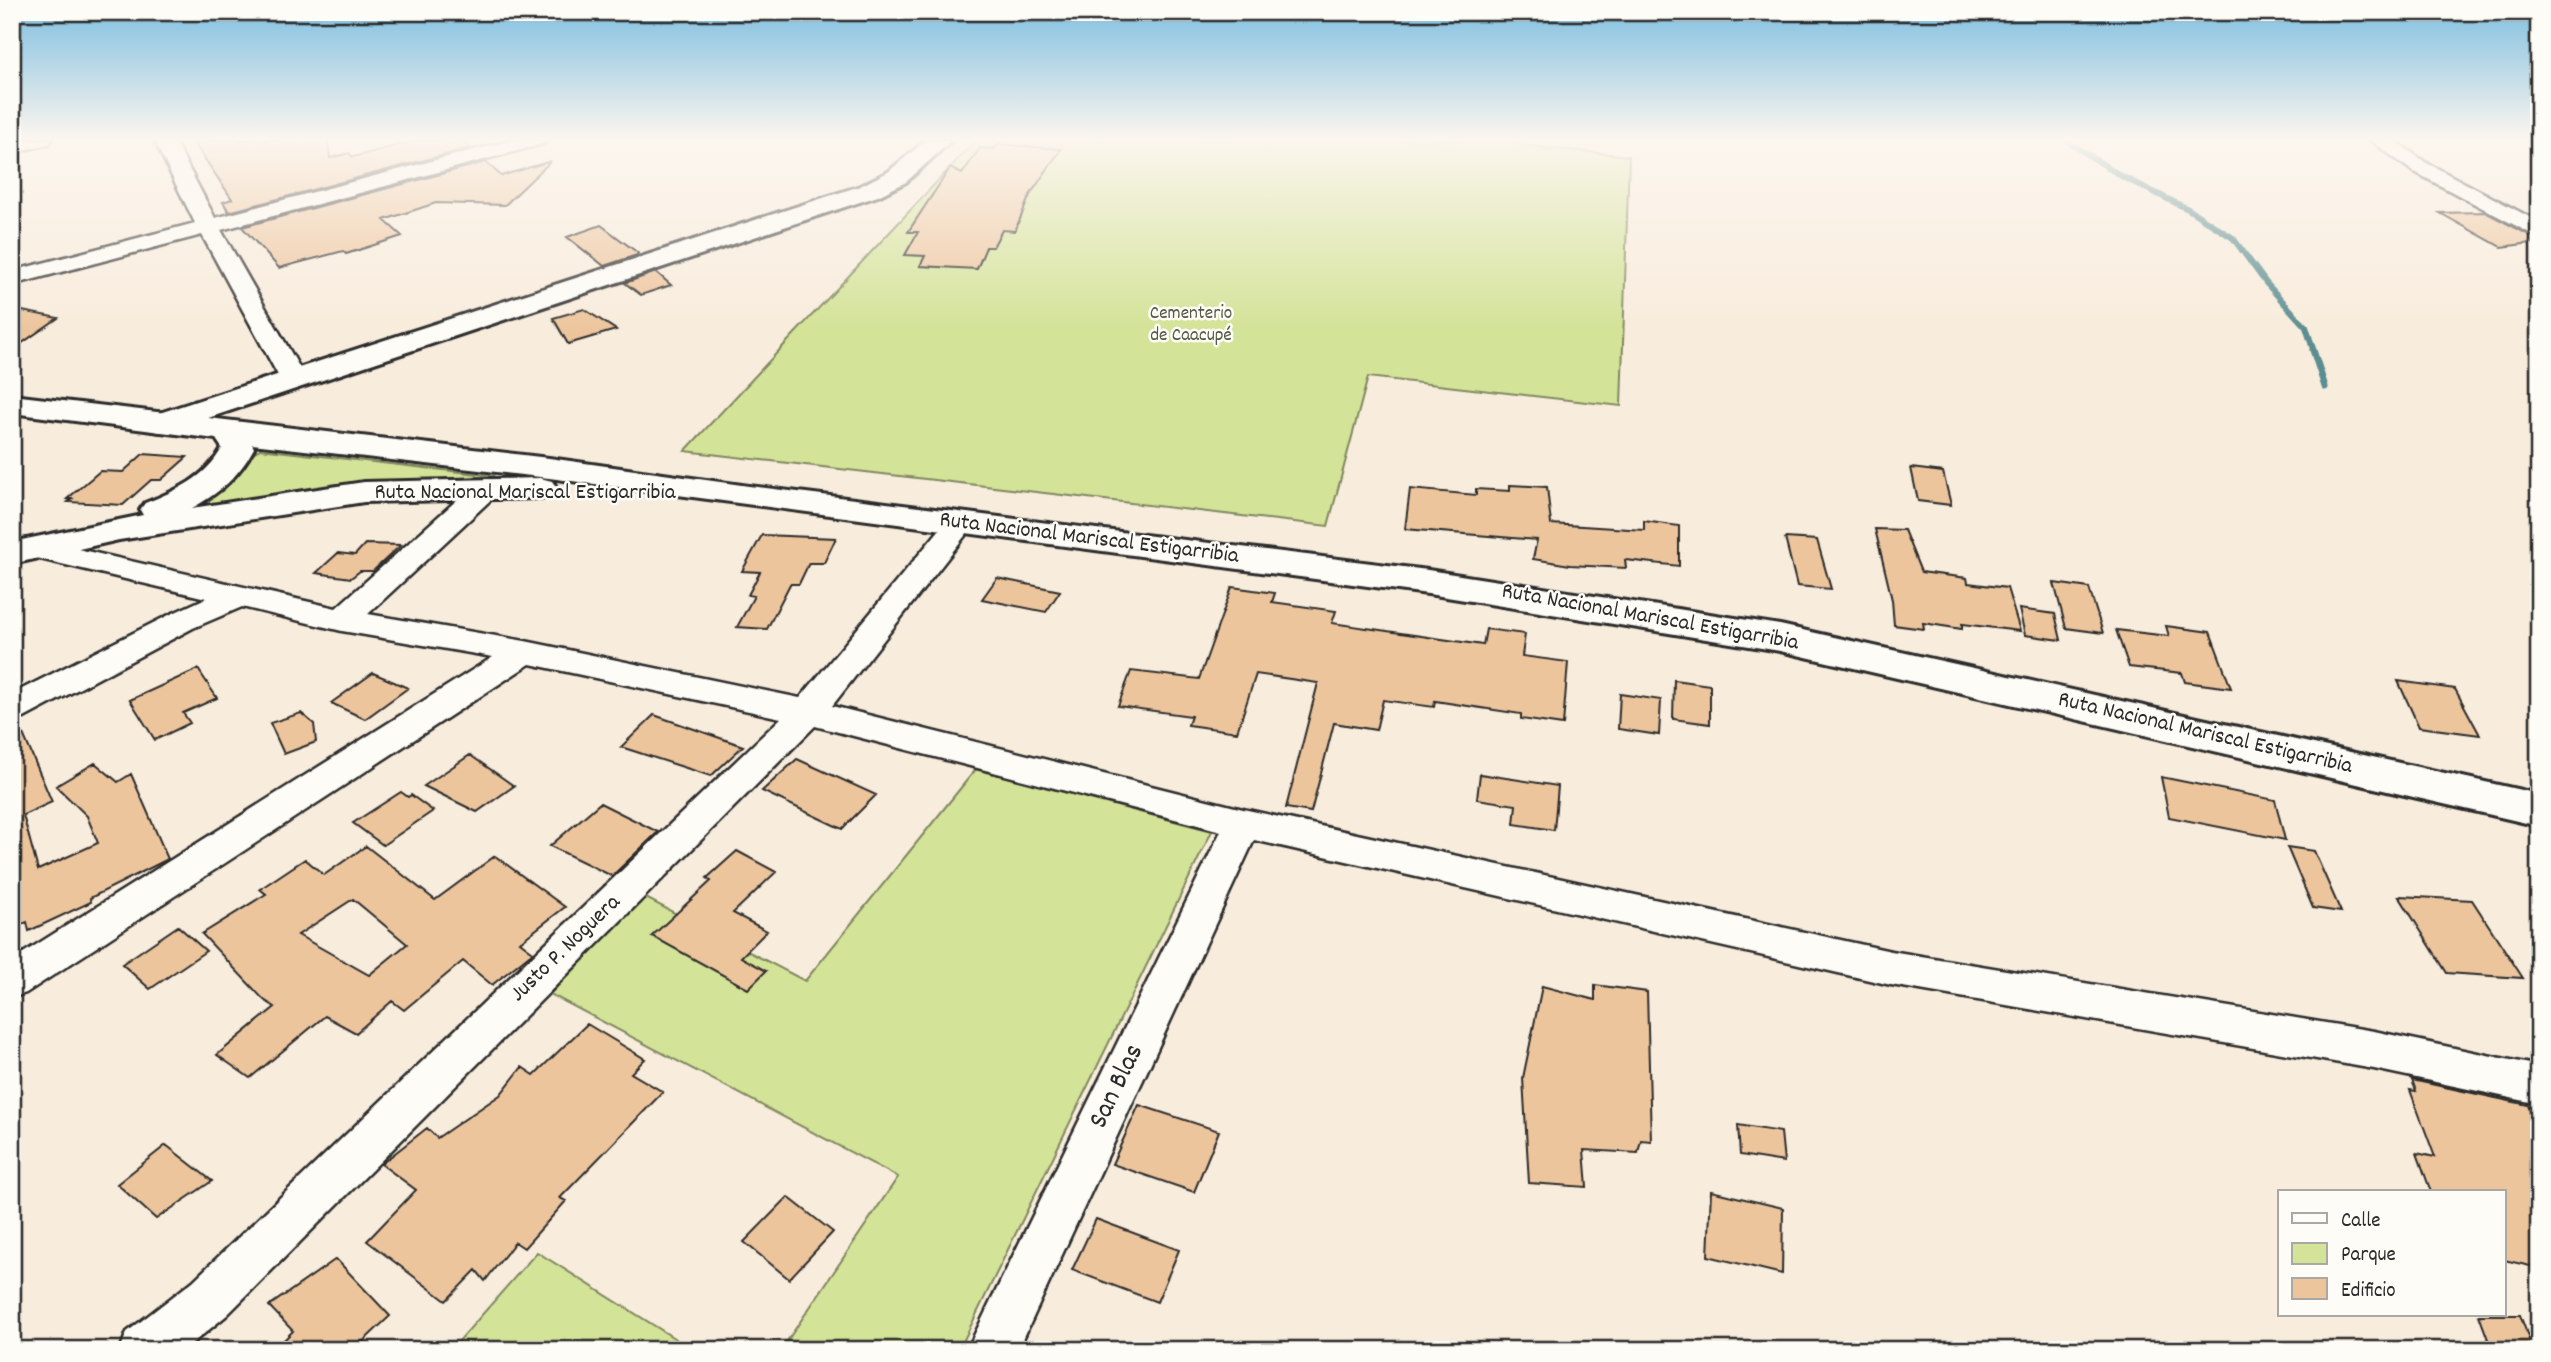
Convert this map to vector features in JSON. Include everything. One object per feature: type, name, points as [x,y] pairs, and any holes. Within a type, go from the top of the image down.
[{"type":"main road","points":[[161,423],[831,204]]},
{"type":"main road","name":"Ruta Nacional Mariscal Estigarribia","points":[[12,404],[550,468],[749,496],[1428,582],[1780,638],[2539,810]]},
{"type":"main road","points":[[82,537],[184,500],[204,488],[232,461],[238,448],[225,431]]},
{"type":"main road","name":"Ruta Nacional Mariscal Estigarribia","points":[[23,550],[82,537],[364,492],[487,488],[587,489],[749,496]]},
{"type":"street","points":[[197,204],[293,379]]},
{"type":"street","points":[[12,278],[294,204]]},
{"type":"street","points":[[2488,204],[2539,231]]},
{"type":"street","points":[[342,620],[487,488]]},
{"type":"street","name":"Justo P. Noguera","points":[[145,1350],[210,1298],[808,712],[960,523]]},
{"type":"street","points":[[23,550],[342,620],[525,652],[808,712],[1243,823],[1891,968],[2374,1050],[2539,1085]]},
{"type":"street","points":[[12,709],[182,621],[240,596]]},
{"type":"street","points":[[12,981],[525,652]]},
{"type":"street","name":"San Blas","points":[[992,1350],[1243,823]]},
{"type":"green space","name":"Cementerio de Caacupé","points":[[917,204],[1627,204],[1621,406],[1368,377],[1328,526],[685,451]]},
{"type":"green space","points":[[260,449],[495,476],[361,484],[186,508],[229,481],[254,452]]},
{"type":"green space","points":[[976,769],[1212,831],[959,1350],[781,1350],[898,1177],[550,994],[644,897],[805,981]]},
{"type":"green space","points":[[537,1252],[693,1350],[451,1350]]},
{"type":"building","points":[[224,204],[261,204],[229,212]]},
{"type":"building","points":[[330,204],[434,204],[384,220],[402,236],[346,254],[343,251],[279,268],[242,227]]},
{"type":"building","points":[[455,204],[507,204],[505,205]]},
{"type":"building","points":[[927,204],[1026,204],[1015,231],[1002,230],[993,247],[986,247],[977,269],[920,266],[925,256],[905,255],[918,232],[908,232]]},
{"type":"building","points":[[2485,212],[2539,242],[2501,247],[2440,213]]},
{"type":"building","points":[[601,225],[638,253],[637,255],[604,266],[567,237]]},
{"type":"building","points":[[656,272],[671,285],[641,295],[625,283]]},
{"type":"building","points":[[12,309],[58,318],[12,350]]},
{"type":"building","points":[[584,309],[616,330],[568,344],[553,318]]},
{"type":"building","points":[[143,454],[187,457],[161,480],[151,480],[123,505],[68,502],[72,499],[67,499],[100,471],[123,472]]},
{"type":"building","points":[[1911,468],[1943,472],[1951,505],[1918,501]]},
{"type":"building","points":[[1510,485],[1547,487],[1551,524],[1644,530],[1644,521],[1679,526],[1679,566],[1625,560],[1626,568],[1570,565],[1533,559],[1537,540],[1405,529],[1410,489],[1476,495],[1476,489],[1510,491]]},
{"type":"building","points":[[1875,529],[1904,530],[1921,572],[1967,578],[1968,583],[2007,588],[2020,631],[1962,624],[1962,629],[1923,623],[1924,629],[1894,625],[1892,600]]},
{"type":"building","points":[[762,535],[836,538],[824,563],[809,563],[799,584],[790,584],[767,629],[737,627],[754,596],[748,595],[760,572],[742,571]]},
{"type":"building","points":[[1785,538],[1817,540],[1831,589],[1797,586]]},
{"type":"building","points":[[365,544],[401,545],[373,571],[360,571],[351,578],[316,573],[338,553],[355,555]]},
{"type":"building","points":[[997,578],[1060,591],[1046,612],[982,599]]},
{"type":"building","points":[[2054,583],[2089,588],[2103,633],[2066,628]]},
{"type":"building","points":[[1232,587],[1275,593],[1272,602],[1336,611],[1332,623],[1483,645],[1486,629],[1525,634],[1522,656],[1568,662],[1563,725],[1521,719],[1521,714],[1435,701],[1434,707],[1383,700],[1376,730],[1334,723],[1311,812],[1286,808],[1318,683],[1256,674],[1237,732],[1188,725],[1191,716],[1118,706],[1131,671],[1199,679]]},
{"type":"building","points":[[2019,609],[2055,614],[2061,640],[2025,635]]},
{"type":"building","points":[[2166,626],[2210,632],[2231,688],[2185,682],[2182,673],[2129,667],[2116,630],[2169,636]]},
{"type":"building","points":[[198,669],[217,698],[183,713],[190,723],[155,740],[130,700]]},
{"type":"building","points":[[373,673],[408,688],[365,719],[331,703]]},
{"type":"building","points":[[1674,680],[1710,685],[1710,724],[1673,719]]},
{"type":"building","points":[[2398,681],[2455,689],[2480,735],[2419,727]]},
{"type":"building","points":[[1620,694],[1661,700],[1659,735],[1618,729]]},
{"type":"building","points":[[301,713],[314,724],[316,742],[284,754],[270,723]]},
{"type":"building","points":[[654,715],[743,746],[711,776],[621,747]]},
{"type":"building","points":[[18,722],[52,802],[23,815],[38,870],[98,843],[87,816],[56,786],[95,763],[118,782],[131,774],[168,859],[90,898],[91,902],[29,931],[27,922],[12,928],[12,723]]},
{"type":"building","points":[[470,755],[514,786],[477,812],[424,786]]},
{"type":"building","points":[[797,759],[876,795],[842,829],[762,791]]},
{"type":"building","points":[[1480,774],[1558,786],[1554,830],[1514,824],[1516,805],[1477,799]]},
{"type":"building","points":[[2161,777],[2275,800],[2285,840],[2169,817]]},
{"type":"building","points":[[401,792],[408,797],[411,795],[433,811],[383,845],[353,823]]},
{"type":"building","points":[[600,803],[658,832],[612,876],[550,846]]},
{"type":"building","points":[[366,846],[435,900],[495,856],[565,907],[520,942],[533,952],[492,985],[463,961],[404,1010],[392,1001],[356,1033],[325,1016],[250,1078],[217,1055],[275,1007],[264,1000],[202,934],[266,894],[260,889],[305,859],[324,875]],"holes":[[[353,899],[407,944],[369,975],[298,935]]]},
{"type":"building","points":[[2287,847],[2314,851],[2341,912],[2313,908]]},
{"type":"building","points":[[737,851],[776,872],[733,913],[767,931],[741,957],[766,971],[748,989],[652,936],[711,881],[707,878]]},
{"type":"building","points":[[2399,896],[2472,900],[2523,978],[2447,973]]},
{"type":"building","points":[[178,926],[206,951],[150,989],[122,964]]},
{"type":"building","points":[[1595,985],[1647,992],[1651,1141],[1641,1140],[1638,1153],[1584,1150],[1587,1187],[1529,1183],[1523,1078],[1542,986],[1595,1000]]},
{"type":"building","points":[[587,1024],[645,1059],[631,1073],[663,1092],[560,1198],[566,1201],[524,1248],[515,1242],[485,1281],[476,1270],[446,1301],[367,1241],[416,1190],[381,1164],[427,1128],[437,1138],[500,1095],[522,1067],[534,1075]]},
{"type":"building","points":[[2412,1080],[2528,1105],[2539,1132],[2539,1268],[2506,1260],[2506,1190],[2430,1190],[2417,1153],[2435,1157],[2410,1090],[2416,1091]]},
{"type":"building","points":[[1139,1105],[1219,1131],[1194,1192],[1112,1164]]},
{"type":"building","points":[[1738,1125],[1781,1132],[1784,1162],[1740,1155]]},
{"type":"building","points":[[166,1145],[212,1181],[156,1219],[117,1184]]},
{"type":"building","points":[[1711,1191],[1783,1208],[1782,1274],[1708,1256]]},
{"type":"building","points":[[788,1197],[833,1232],[789,1279],[744,1242]]},
{"type":"building","points":[[1096,1219],[1179,1250],[1157,1302],[1072,1270]]},
{"type":"building","points":[[336,1259],[390,1316],[354,1350],[274,1350],[293,1331],[269,1306]]},
{"type":"building","points":[[2520,1315],[2533,1350],[2489,1342],[2479,1316]]},
{"type":"waterway","points":[[2177,204],[2233,238],[2266,283],[2306,327],[2314,352]]},
{"type":"waterway","points":[[2313,350],[2325,387]]}]
